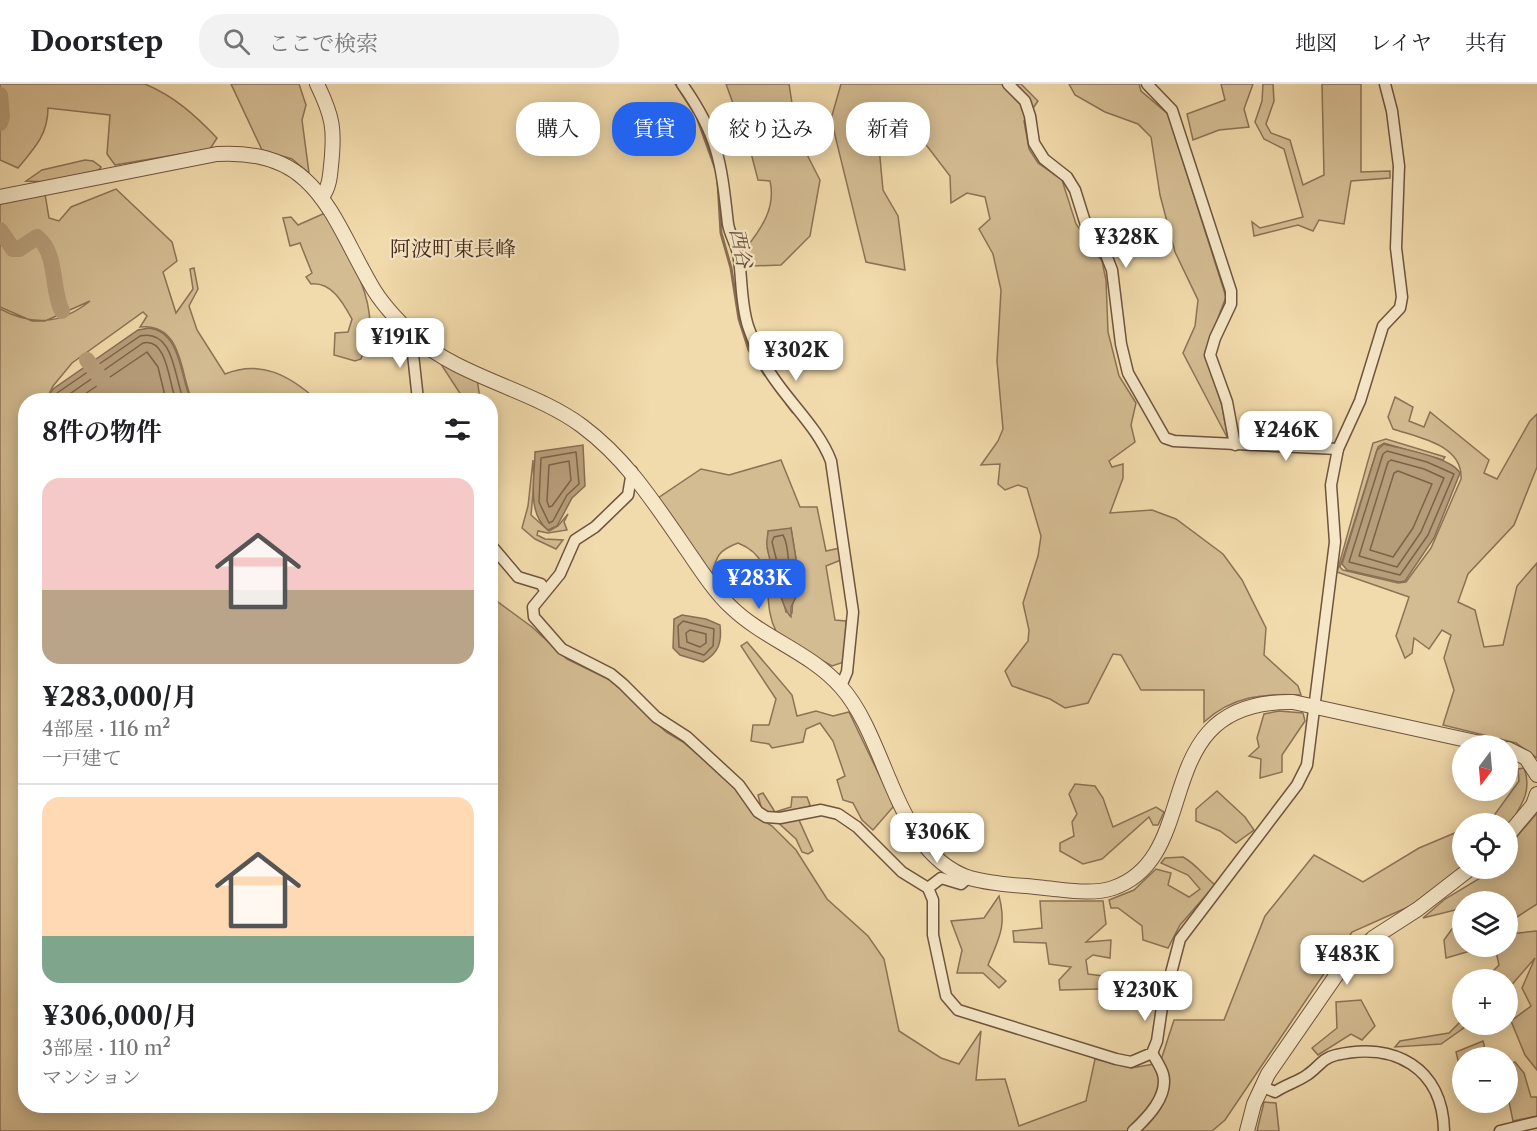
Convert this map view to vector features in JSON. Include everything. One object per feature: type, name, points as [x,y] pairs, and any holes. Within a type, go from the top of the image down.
[{"type":"street","points":[[317,84],[329,109],[334,133],[330,179],[322,197]]},
{"type":"street","points":[[682,84],[708,127],[723,169],[728,225],[740,258],[742,299],[748,325],[770,373],[796,404],[827,449],[831,461],[853,612],[847,672],[841,686]]},
{"type":"street","points":[[1008,84],[1025,101],[1034,142],[1044,159],[1067,177],[1086,225],[1105,252],[1112,270],[1121,344],[1128,373],[1165,438],[1174,441],[1234,445],[1338,449]]},
{"type":"street","points":[[1147,84],[1172,110],[1231,291],[1231,304],[1210,355],[1227,402],[1234,445]]},
{"type":"street","points":[[632,471],[628,495],[595,527],[575,540],[560,574],[533,607],[534,616],[562,649],[611,674],[656,717],[687,737],[740,785],[759,812],[772,819],[821,810],[838,814],[857,827],[902,872],[928,888],[933,900],[933,935],[946,996],[958,1010],[1116,1059],[1131,1062],[1152,1053],[1158,1041],[1162,1007],[1180,939],[1302,777],[1310,750],[1316,707],[1319,651],[1335,542],[1331,485],[1338,449],[1360,401],[1383,326],[1400,308],[1402,297],[1396,248],[1398,166],[1392,111],[1385,84]]},
{"type":"street","points":[[0,197],[135,168],[217,154],[245,152],[276,161],[305,178],[322,197],[341,226],[381,301],[418,339],[444,357],[578,423],[632,471],[729,606],[752,625],[825,669],[841,686],[853,704],[921,840],[953,870],[969,877],[995,883],[1087,892],[1113,888],[1131,878],[1148,863],[1158,846],[1195,750],[1209,729],[1234,714],[1262,705],[1293,702],[1452,737]]},
{"type":"street","points":[[417,393],[413,354],[418,339]]},
{"type":"street","points":[[498,553],[518,577],[541,584],[545,590]]},
{"type":"street","points":[[1518,754],[1526,758],[1537,774]]},
{"type":"street","points":[[1518,823],[1533,805],[1537,794]]},
{"type":"street","points":[[928,888],[941,878],[961,884],[969,877]]},
{"type":"street","points":[[1247,1131],[1254,1104],[1262,1086],[1296,1031],[1354,954],[1457,879]]},
{"type":"street","points":[[1262,1086],[1275,1092],[1309,1074],[1319,1062],[1336,1054],[1379,1051],[1418,1066],[1429,1079],[1437,1096],[1444,1131]]},
{"type":"street","points":[[1133,1131],[1159,1101],[1164,1082],[1163,1073],[1152,1053]]},
{"type":"street","points":[[1500,1131],[1537,1122]]},
{"type":"shaded area","points":[[0,84],[145,84],[184,107],[217,138],[210,149],[115,165],[107,154],[110,115],[48,108],[43,133],[18,168],[0,160]]},
{"type":"shaded area","points":[[231,84],[299,84],[306,105],[302,120],[309,173],[292,159],[262,150]]},
{"type":"shaded area","points":[[726,84],[789,84],[792,102],[733,102]]},
{"type":"shaded area","points":[[841,84],[1021,84],[1038,101],[1024,121],[1029,149],[1038,163],[1062,180],[1076,224],[1102,261],[1106,280],[1108,332],[1119,376],[1136,403],[1131,425],[1135,442],[1109,461],[1112,467],[1123,464],[1123,478],[1110,513],[1152,510],[1176,519],[1223,554],[1242,580],[1266,628],[1264,655],[1298,686],[1301,695],[1249,698],[1226,707],[1204,722],[1204,690],[1141,690],[1121,655],[1113,654],[1088,703],[1065,708],[1050,699],[1012,686],[1005,671],[1028,641],[1029,630],[1023,603],[1038,556],[1041,536],[1027,488],[1018,485],[1005,490],[998,484],[1000,464],[981,465],[998,441],[1003,429],[997,361],[1001,290],[993,254],[979,229],[990,219],[985,197],[967,193],[951,203],[950,176],[930,150],[930,102],[846,102],[846,156],[880,156],[883,190],[898,216],[905,270],[866,262],[834,131],[834,108]]},
{"type":"shaded area","points":[[1069,84],[1139,84],[1141,91],[1168,114],[1226,297],[1205,352],[1222,406],[1228,439],[1183,353],[1195,326],[1198,300],[1175,252],[1160,195],[1151,137],[1138,124],[1105,112],[1075,95]]},
{"type":"shaded area","points":[[1221,84],[1253,84],[1244,109],[1249,127],[1219,130],[1193,140],[1187,114],[1225,100]]},
{"type":"shaded area","points":[[1263,84],[1273,84],[1274,101],[1266,124],[1271,133],[1290,140],[1303,185],[1324,175],[1322,84],[1361,84],[1361,172],[1390,171],[1390,178],[1351,181],[1344,224],[1319,220],[1313,231],[1298,225],[1254,236],[1252,222],[1260,228],[1303,217],[1284,149],[1264,139],[1255,122],[1262,101]]},
{"type":"shaded area","points":[[752,156],[808,156],[820,180],[810,236],[781,265],[752,266],[746,248],[766,217],[771,200],[770,181],[758,180]]},
{"type":"shaded area","points":[[85,160],[93,161],[101,167],[99,170],[49,182],[26,181],[42,170]]},
{"type":"shaded area","points":[[116,189],[172,242],[177,261],[163,272],[176,313],[193,289],[190,269],[194,268],[198,289],[189,306],[197,330],[225,374],[251,368],[263,369],[286,377],[308,393],[189,393],[178,352],[172,341],[165,333],[154,328],[140,327],[147,316],[143,312],[72,363],[50,393],[18,393],[18,1113],[498,1113],[498,602],[532,627],[567,659],[612,681],[666,732],[683,742],[730,782],[759,818],[772,826],[796,850],[827,899],[868,936],[884,959],[899,1031],[941,1058],[959,1064],[981,1031],[976,1080],[1005,1079],[1019,1126],[1086,1101],[1095,1059],[1131,1068],[1160,1063],[1174,1020],[1224,1020],[1265,916],[1314,855],[1363,882],[1419,848],[1452,834],[1452,876],[1417,903],[1352,932],[1225,1120],[1212,1131],[0,1131],[0,309],[27,319],[0,307],[0,204],[45,194],[49,218],[59,221],[71,207]],"holes":[[[90,301],[57,319],[47,320]]]},
{"type":"shaded area","points":[[325,213],[355,268],[366,297],[370,328],[368,340],[361,359],[355,361],[334,355],[335,333],[348,332],[352,319],[341,300],[331,290],[325,286],[311,284],[306,277],[312,273],[300,243],[290,246],[283,218],[291,217],[298,225]]},
{"type":"shaded area","points":[[437,358],[477,379],[479,393],[460,393]]},
{"type":"shaded area","points":[[1395,397],[1413,407],[1409,421],[1424,427],[1430,412],[1489,460],[1484,473],[1497,479],[1530,421],[1537,414],[1537,467],[1514,525],[1468,574],[1458,602],[1475,610],[1484,647],[1503,645],[1517,586],[1537,563],[1537,758],[1518,744],[1518,735],[1484,735],[1443,725],[1454,690],[1444,658],[1451,635],[1442,630],[1429,649],[1414,638],[1412,653],[1405,658],[1396,636],[1409,597],[1337,572],[1373,443],[1386,439],[1445,457],[1443,460],[1384,443],[1378,447],[1340,567],[1343,570],[1398,583],[1406,582],[1431,548],[1461,479],[1460,467],[1447,451],[1427,440],[1393,429],[1388,417]]},
{"type":"shaded area","points":[[533,460],[531,515],[549,531],[558,526],[568,514],[564,522],[567,530],[548,533],[538,531],[537,535],[545,539],[563,540],[556,549],[535,539],[522,528],[528,506]]},
{"type":"shaded area","points":[[781,460],[800,507],[817,507],[826,551],[840,548],[841,560],[826,566],[835,620],[846,621],[844,662],[832,666],[779,635],[771,619],[767,581],[760,559],[751,550],[738,543],[719,554],[712,575],[658,498],[701,469],[729,475]],"holes":[[[791,528],[796,559],[793,568],[795,573],[792,613],[786,612],[767,548]]]},
{"type":"shaded area","points":[[747,642],[792,695],[797,716],[816,711],[833,716],[849,712],[894,806],[873,830],[862,820],[853,803],[843,800],[837,780],[845,776],[833,741],[820,723],[806,729],[803,742],[772,748],[769,744],[751,741],[753,725],[769,725],[776,699],[741,646]]},
{"type":"shaded area","points":[[1279,711],[1303,713],[1305,721],[1282,755],[1282,772],[1260,778],[1261,759],[1249,756],[1259,747],[1257,738],[1264,714]]},
{"type":"shaded area","points":[[1524,768],[1527,785],[1521,806],[1517,813],[1496,813],[1505,801],[1518,801],[1518,769]]},
{"type":"shaded area","points":[[1075,784],[1095,786],[1103,798],[1113,827],[1156,807],[1164,812],[1158,825],[1153,825],[1149,817],[1102,859],[1083,864],[1060,851],[1060,843],[1074,836],[1072,822],[1077,814],[1069,794]]},
{"type":"shaded area","points":[[1217,791],[1245,817],[1254,830],[1236,843],[1220,831],[1196,821],[1196,809]]},
{"type":"shaded area","points":[[763,793],[775,812],[791,807],[792,797],[807,797],[810,805],[799,820],[813,851],[808,854],[802,852],[796,839],[761,807],[758,795]]},
{"type":"shaded area","points":[[1537,813],[1537,904],[1518,916],[1518,891],[1458,891],[1479,879],[1518,879],[1518,835]]},
{"type":"shaded area","points":[[1183,857],[1215,885],[1180,925],[1168,948],[1143,940],[1142,926],[1118,908],[1111,908],[1109,900],[1134,890],[1156,869],[1171,873],[1168,885],[1189,897],[1200,889],[1188,875],[1161,863],[1165,858]]},
{"type":"shaded area","points":[[1452,895],[1452,911],[1423,918]]},
{"type":"shaded area","points":[[999,896],[1002,924],[988,965],[1006,981],[999,988],[983,973],[957,973],[962,950],[951,921],[984,918]]},
{"type":"shaded area","points":[[1040,901],[1103,901],[1106,924],[1086,942],[1111,940],[1110,958],[1093,955],[1086,960],[1088,974],[1111,977],[1134,974],[1136,988],[1060,990],[1059,980],[1071,967],[1049,964],[1046,943],[1014,942],[1013,931],[1042,928]]},
{"type":"shaded area","points":[[1452,929],[1452,956],[1446,958],[1444,940]]},
{"type":"shaded area","points":[[1537,931],[1537,1070],[1525,1055],[1517,1035],[1518,1016],[1531,1006],[1522,988],[1535,958],[1518,978],[1518,969],[1495,969],[1499,965],[1497,957],[1518,957],[1518,933]]},
{"type":"shaded area","points":[[1361,1000],[1375,1026],[1362,1040],[1351,1034],[1318,1055],[1312,1048],[1337,1028],[1336,1002]]},
{"type":"shaded area","points":[[1452,1030],[1454,1035],[1441,1044],[1395,1047],[1400,1041],[1449,1033]]},
{"type":"shaded area","points":[[1483,1041],[1484,1047],[1468,1047]]},
{"type":"shaded area","points":[[1518,1066],[1524,1073],[1531,1097],[1537,1097],[1537,1116],[1513,1121],[1511,1113],[1518,1113]]},
{"type":"shaded area","points":[[1264,1102],[1276,1103],[1279,1131],[1257,1131]]},
{"type":"water","points":[[149,328],[160,331],[168,338],[178,357],[188,393],[51,393],[53,389],[138,330]]},
{"type":"water","points":[[1384,444],[1447,462],[1460,473],[1434,538],[1405,581],[1399,582],[1347,570],[1342,564],[1377,450]]},
{"type":"water","points":[[583,445],[585,486],[572,498],[557,526],[548,530],[541,523],[534,504],[535,452]]},
{"type":"water","points":[[791,528],[796,559],[793,568],[796,578],[796,597],[791,607],[791,617],[777,584],[767,542],[768,531]]},
{"type":"water","points":[[682,615],[706,619],[720,625],[718,647],[713,655],[703,662],[680,655],[673,648],[674,619]]},
{"type":"waterway","name":"西谷","points":[[676,84],[688,102]]},
{"type":"waterway","points":[[0,95],[2,116],[0,123]]},
{"type":"waterway","name":"西谷","points":[[697,117],[716,170]]},
{"type":"waterway","name":"西谷","points":[[718,183],[721,233],[731,268],[739,319],[749,350],[765,375]]},
{"type":"waterway","points":[[0,230],[13,249],[19,249],[37,237],[44,244],[51,262],[56,293],[62,311]]},
{"type":"waterway","points":[[87,360],[112,393]]},
{"type":"waterway","name":"西谷","points":[[787,404],[793,412]]},
{"type":"district","name":"阿波町東長峰","points":[[453,248]]}]
